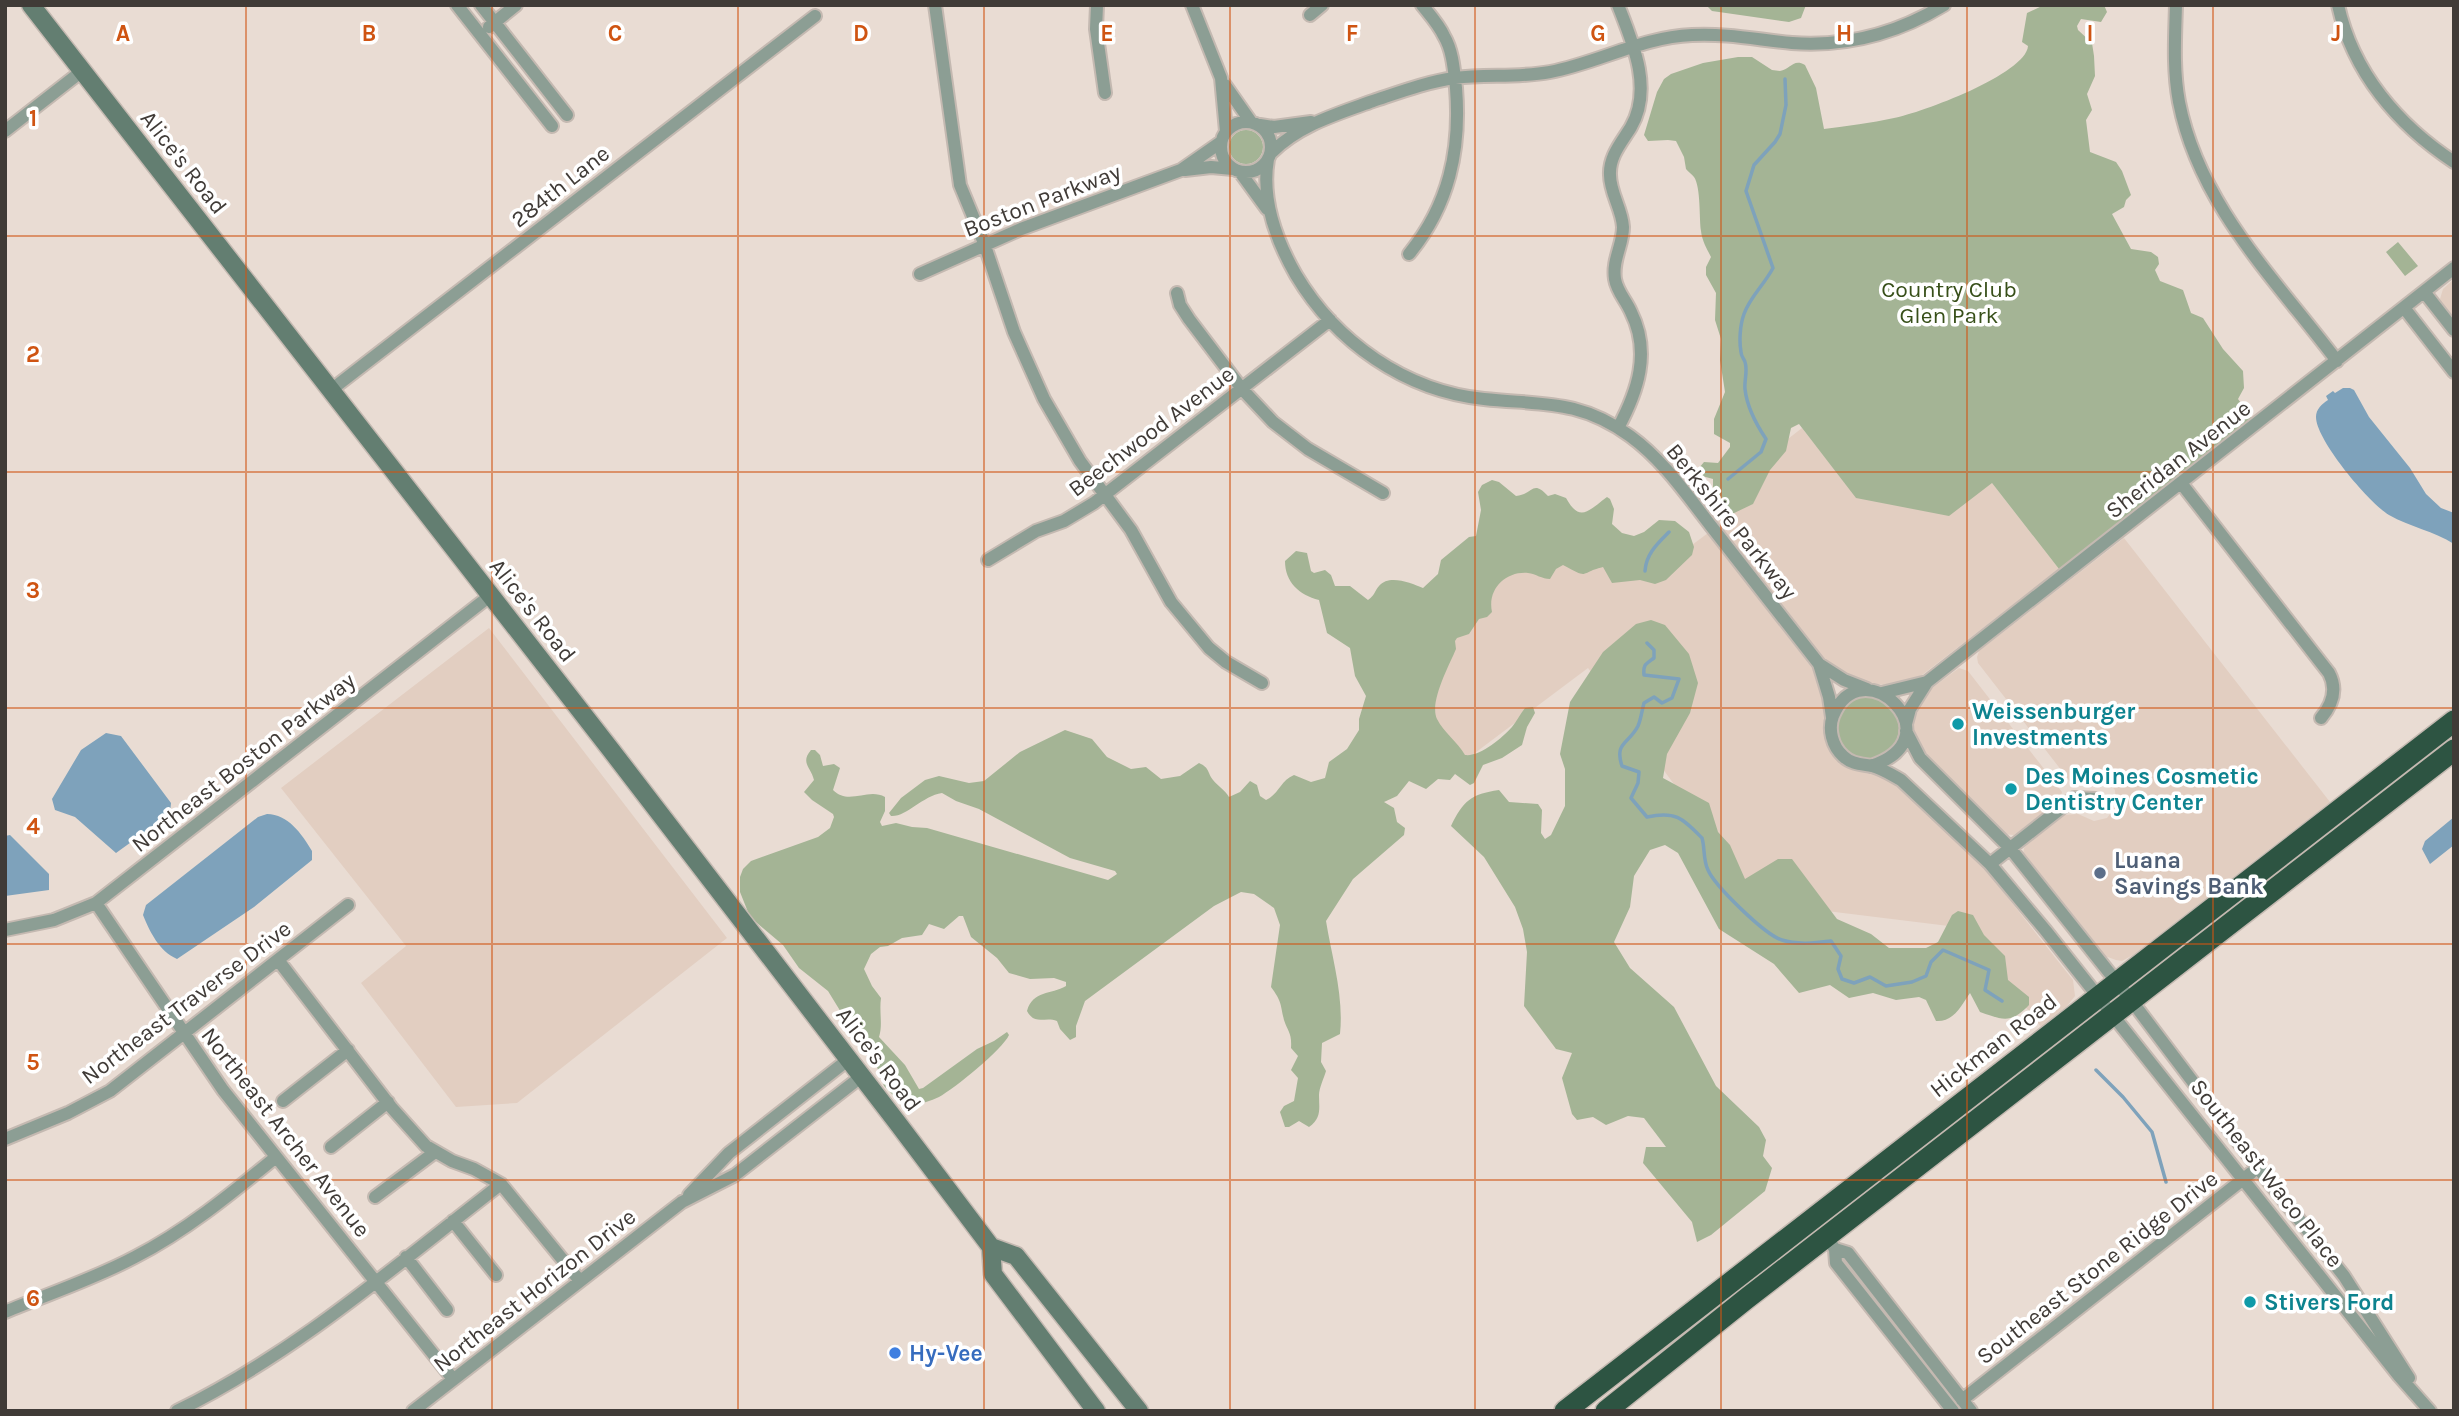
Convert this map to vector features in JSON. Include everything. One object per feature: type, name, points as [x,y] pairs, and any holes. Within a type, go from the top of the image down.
[{"type":"highway","name":"Hickman Road","points":[[1606,1411],[1695,1339],[1831,1243],[2121,997],[2454,721]]},
{"type":"highway","name":"Hickman Road","points":[[1565,1411],[2099,996],[2121,997],[2454,750]]},
{"type":"highway","points":[[1831,1243],[1823,1229],[1832,1214],[1943,1127],[1962,1110],[1961,1103]]},
{"type":"highway","points":[[1695,1339],[1696,1330],[1704,1317],[1809,1233],[1818,1220],[1816,1215]]},
{"type":"main road","name":"Alice's Road","points":[[31,5],[862,1076],[991,1247],[993,1274],[1096,1411]]},
{"type":"main road","name":"Alice's Road","points":[[991,1247],[1016,1256],[1139,1411]]},
{"type":"street","points":[[457,5],[552,126]]},
{"type":"street","points":[[481,5],[567,115]]},
{"type":"street","points":[[479,34],[516,5]]},
{"type":"street","points":[[935,5],[960,185],[1033,377],[1060,429],[1131,530],[1171,602],[1194,632],[1226,662],[1262,683]]},
{"type":"street","points":[[1097,5],[1096,29],[1105,93]]},
{"type":"street","points":[[1192,5],[1221,78],[1254,123],[1268,133],[1269,156]]},
{"type":"street","points":[[1310,15],[1322,5]]},
{"type":"street","points":[[1409,254],[1431,223],[1449,183],[1457,140],[1455,78],[1450,49],[1445,37],[1422,5]]},
{"type":"street","points":[[1618,5],[1642,81],[1639,111],[1612,161],[1610,177],[1623,224],[1614,276],[1638,331],[1641,361],[1636,391],[1619,428]]},
{"type":"street","points":[[1221,78],[1225,161],[1237,171],[1253,171],[1287,139],[1318,121],[1409,89],[1455,78],[1549,72],[1633,46],[1688,35],[1725,35],[1804,43],[1858,39],[1907,24],[1944,5]]},
{"type":"street","points":[[2176,5],[2174,51],[2179,100],[2191,147],[2206,184],[2236,232],[2337,361]]},
{"type":"street","points":[[2338,5],[2358,60],[2376,89],[2409,129],[2454,162]]},
{"type":"street","name":"284th Lane","points":[[331,390],[815,16]]},
{"type":"street","points":[[5,131],[82,71]]},
{"type":"street","points":[[1224,137],[1237,123],[1275,127],[1318,121]]},
{"type":"street","name":"Boston Parkway","points":[[1181,170],[1224,137]]},
{"type":"street","name":"Berkshire Parkway","points":[[1269,156],[1266,180],[1270,212],[1292,268],[1329,320],[1360,349],[1417,382],[1479,399],[1562,405],[1619,428],[1648,450],[1663,466],[1819,664],[1844,680],[1876,692]]},
{"type":"street","name":"Boston Parkway","points":[[920,274],[984,243],[1181,170],[1211,167],[1237,171]]},
{"type":"street","name":"Berkshire Parkway","points":[[1237,171],[1270,212]]},
{"type":"street","name":"Sheridan Avenue","points":[[1906,728],[1910,709],[1927,682],[2454,268]]},
{"type":"street","points":[[1177,293],[1184,312],[1242,388],[1273,422],[1299,442],[1383,493]]},
{"type":"street","points":[[2425,293],[2454,330]]},
{"type":"street","points":[[2405,309],[2454,372]]},
{"type":"street","name":"Beechwood Avenue","points":[[988,560],[1037,531],[1077,514],[1105,495],[1329,320]]},
{"type":"street","points":[[2181,483],[2329,673],[2334,689],[2330,706],[2320,718]]},
{"type":"street","name":"Northeast Boston Parkway","points":[[5,930],[54,920],[96,903],[491,595]]},
{"type":"street","name":"Berkshire Parkway","points":[[1819,664],[1832,718]]},
{"type":"street","name":"Sheridan Avenue","points":[[1876,692],[1927,682]]},
{"type":"street","points":[[2099,996],[1990,864],[1901,780],[1871,766],[1846,759],[1839,752],[1833,741],[1832,718],[1837,707],[1848,696],[1860,691],[1876,692],[1900,707],[1920,758],[2010,848],[2121,997]]},
{"type":"street","points":[[1871,766],[1888,760],[1898,751],[1906,728]]},
{"type":"street","points":[[1990,864],[2074,798],[2096,799]]},
{"type":"street","name":"Northeast Archer Avenue","points":[[96,903],[223,1090],[453,1379]]},
{"type":"street","name":"Northeast Traverse Drive","points":[[5,1139],[68,1113],[110,1090],[348,905]]},
{"type":"street","points":[[278,960],[388,1102],[426,1146],[501,1184],[580,1281]]},
{"type":"street","name":"Southeast Waco Place","points":[[2121,997],[2344,1276],[2429,1410]]},
{"type":"street","name":"Southeast Waco Place","points":[[2121,997],[2245,1178],[2399,1376],[2429,1410]]},
{"type":"street","points":[[283,1101],[348,1051]]},
{"type":"street","name":"Northeast Horizon Drive","points":[[413,1411],[682,1202],[729,1153],[849,1059]]},
{"type":"street","name":"Northeast Horizon Drive","points":[[682,1202],[735,1175],[862,1076]]},
{"type":"street","points":[[331,1147],[388,1102]]},
{"type":"street","points":[[375,1197],[435,1152]]},
{"type":"street","points":[[5,1312],[136,1257],[180,1230],[276,1157]]},
{"type":"street","name":"Southeast Stone Ridge Drive","points":[[1962,1399],[2258,1168]]},
{"type":"street","points":[[177,1411],[222,1389],[299,1340],[501,1184]]},
{"type":"street","points":[[453,1221],[496,1275]]},
{"type":"street","points":[[1831,1243],[1848,1253],[1971,1411]]},
{"type":"street","points":[[1831,1243],[1836,1263],[1953,1411]]},
{"type":"street","points":[[406,1257],[447,1310]]},
{"type":"shaded area","points":[[2454,279],[2454,321],[2440,299],[2443,289]]},
{"type":"shaded area","points":[[1802,428],[1857,498],[1992,483],[2059,569],[1917,679],[1891,686],[1856,681],[1821,656],[1703,505]]},
{"type":"shaded area","points":[[1708,533],[1818,676],[1826,710],[1825,730],[1829,746],[1892,779],[1963,846],[1990,875],[2073,980],[2075,996],[2041,1027],[1965,928],[1762,903],[1588,668],[1459,765],[1421,719],[1412,634],[1530,539],[1668,563]]},
{"type":"shaded area","points":[[2124,538],[2330,802],[2122,961],[2102,955],[2023,855],[2029,842],[2062,815],[2078,814],[2094,821],[2107,818],[2116,806],[2115,790],[2107,781],[2101,779],[2072,784],[1978,663],[1977,657],[1979,651]]},
{"type":"shaded area","points":[[489,628],[727,938],[517,1103],[456,1107],[361,983],[406,946],[281,788]]},
{"type":"shaded area","points":[[1959,668],[1968,671],[2062,792],[2060,800],[2014,835],[2003,834],[1927,759],[1912,731],[1913,715],[1924,694]]},
{"type":"green space","points":[[1706,5],[1806,5],[1801,18],[1789,22],[1712,11]]},
{"type":"green space","name":"Country Club Glen Park","points":[[2044,5],[2104,5],[2107,12],[2101,22],[2081,19],[2077,26],[2092,43],[2094,56],[2095,76],[2087,94],[2092,110],[2086,120],[2090,152],[2116,162],[2131,195],[2124,207],[2112,214],[2131,249],[2151,252],[2158,257],[2159,264],[2155,270],[2160,281],[2183,290],[2191,313],[2203,318],[2223,349],[2243,371],[2244,388],[2238,399],[2252,418],[2059,569],[1992,483],[1949,516],[1856,498],[1799,424],[1791,428],[1786,451],[1770,470],[1753,504],[1730,515],[1719,510],[1713,495],[1713,479],[1702,476],[1699,468],[1704,462],[1718,463],[1730,443],[1714,434],[1714,419],[1725,392],[1720,360],[1721,339],[1715,320],[1716,293],[1706,275],[1706,267],[1711,257],[1702,235],[1698,188],[1694,177],[1686,169],[1684,157],[1676,141],[1648,141],[1644,135],[1657,92],[1664,79],[1703,63],[1738,57],[1752,57],[1772,70],[1780,71],[1801,63],[1805,65],[1816,88],[1824,129],[1885,120],[1907,115],[1970,91],[2010,68],[2023,57],[2028,46],[2022,42],[2027,13]]},
{"type":"green space","points":[[1246,130],[1258,135],[1263,147],[1258,159],[1246,164],[1234,159],[1229,147],[1234,135]]},
{"type":"green space","points":[[2398,242],[2418,266],[2405,276],[2386,252]]},
{"type":"green space","points":[[1492,480],[1499,482],[1516,496],[1536,488],[1548,496],[1555,494],[1566,498],[1571,506],[1580,512],[1589,510],[1607,497],[1614,509],[1612,524],[1622,533],[1634,536],[1659,520],[1675,521],[1689,532],[1694,547],[1692,555],[1666,580],[1655,584],[1640,580],[1612,583],[1603,567],[1581,574],[1563,565],[1556,569],[1550,579],[1528,573],[1512,575],[1495,589],[1492,612],[1479,619],[1469,634],[1457,638],[1456,649],[1438,694],[1435,712],[1440,724],[1465,755],[1484,750],[1497,741],[1512,727],[1525,708],[1533,707],[1535,713],[1527,727],[1522,745],[1502,758],[1483,765],[1474,783],[1470,785],[1455,774],[1450,780],[1438,779],[1426,789],[1409,781],[1397,796],[1384,802],[1394,808],[1397,822],[1405,828],[1404,835],[1353,879],[1326,921],[1339,991],[1340,1034],[1322,1043],[1321,1062],[1326,1071],[1319,1092],[1318,1116],[1309,1127],[1299,1121],[1285,1127],[1280,1112],[1284,1106],[1294,1101],[1298,1078],[1291,1070],[1298,1056],[1291,1048],[1280,1003],[1271,987],[1280,925],[1274,908],[1254,894],[1241,892],[1214,906],[1085,1001],[1076,1026],[1076,1037],[1070,1040],[1057,1021],[1033,1018],[1027,1011],[1038,996],[1066,986],[1066,982],[1054,978],[1030,979],[1009,973],[997,958],[971,937],[963,916],[959,916],[944,929],[929,924],[922,935],[902,938],[888,946],[880,947],[871,954],[864,969],[881,998],[879,1037],[905,1065],[919,1089],[977,1049],[1007,1032],[1009,1035],[988,1059],[955,1086],[939,1097],[913,1106],[898,1100],[884,1086],[877,1067],[866,1051],[865,1032],[847,1022],[828,991],[799,968],[783,945],[750,917],[740,892],[743,869],[751,861],[818,837],[830,828],[833,814],[804,792],[814,780],[806,762],[811,750],[820,755],[823,766],[834,764],[840,768],[833,790],[839,794],[852,797],[879,794],[885,797],[885,811],[880,822],[882,826],[896,823],[927,828],[1108,880],[1117,874],[1115,871],[1070,858],[979,809],[942,793],[903,813],[891,816],[889,813],[901,798],[925,780],[939,776],[969,783],[984,781],[1020,752],[1065,730],[1092,739],[1107,757],[1131,769],[1146,767],[1161,779],[1180,776],[1199,763],[1207,768],[1213,780],[1229,797],[1240,792],[1250,781],[1257,785],[1260,796],[1266,800],[1294,775],[1311,782],[1325,778],[1329,762],[1347,749],[1359,730],[1359,719],[1366,696],[1355,676],[1350,648],[1327,633],[1319,600],[1305,595],[1290,581],[1285,561],[1296,551],[1307,553],[1311,571],[1314,573],[1325,570],[1331,575],[1335,586],[1350,586],[1368,600],[1383,582],[1394,580],[1423,588],[1438,574],[1441,560],[1469,537],[1476,536],[1481,510],[1478,492],[1482,485]]},
{"type":"green space","points":[[1651,620],[1665,625],[1689,654],[1698,683],[1690,713],[1667,754],[1663,778],[1709,803],[1718,832],[1730,845],[1745,879],[1778,859],[1792,859],[1837,919],[1871,934],[1889,948],[1926,948],[1938,942],[1952,915],[1958,911],[1973,915],[1984,935],[2005,956],[2008,980],[2029,997],[2029,1005],[2023,1011],[2006,1019],[1980,1012],[1970,993],[1952,1016],[1936,1021],[1926,1000],[1919,997],[1896,1000],[1873,993],[1849,998],[1830,985],[1799,993],[1774,964],[1719,929],[1678,853],[1665,845],[1650,850],[1634,876],[1630,907],[1614,942],[1630,968],[1674,1007],[1716,1086],[1759,1127],[1766,1140],[1763,1156],[1772,1168],[1765,1191],[1711,1235],[1697,1242],[1692,1222],[1643,1163],[1646,1147],[1666,1147],[1644,1118],[1628,1116],[1606,1125],[1593,1117],[1577,1120],[1572,1114],[1562,1078],[1572,1053],[1556,1049],[1524,1006],[1527,952],[1515,907],[1484,857],[1451,826],[1469,800],[1499,790],[1509,802],[1538,804],[1542,810],[1541,833],[1545,839],[1551,835],[1565,806],[1565,769],[1560,754],[1570,702],[1603,652],[1636,624]]},
{"type":"green space","points":[[1862,697],[1874,697],[1890,706],[1897,716],[1897,740],[1890,750],[1874,759],[1862,759],[1851,754],[1842,745],[1837,734],[1837,722],[1842,711],[1851,702]]},
{"type":"water","points":[[2343,388],[2354,390],[2369,417],[2410,468],[2426,494],[2441,508],[2454,513],[2454,544],[2389,515],[2357,485],[2334,455],[2318,427],[2316,414],[2328,400],[2326,396]]},
{"type":"water","points":[[106,733],[121,736],[171,803],[170,814],[116,853],[75,817],[55,810],[52,799],[81,750]]},
{"type":"water","points":[[267,814],[281,817],[294,826],[312,851],[312,860],[254,907],[177,959],[171,956],[160,946],[149,928],[143,915],[146,905],[258,817]]},
{"type":"water","points":[[2454,817],[2454,845],[2430,864],[2422,849],[2425,841]]},
{"type":"water","points":[[10,835],[49,874],[49,890],[5,896],[5,836]]},
{"type":"waterway","points":[[1728,479],[1761,452],[1766,439],[1755,422],[1748,403],[1745,386],[1746,365],[1741,353],[1740,338],[1744,314],[1773,268],[1746,191],[1754,165],[1780,134],[1786,105],[1785,79]]},
{"type":"waterway","points":[[1645,571],[1650,554],[1669,532]]},
{"type":"waterway","points":[[1647,643],[1654,650],[1654,658],[1646,665],[1644,675],[1679,679],[1672,698],[1662,703],[1654,697],[1644,703],[1638,726],[1620,752],[1622,766],[1639,772],[1638,783],[1631,798],[1647,817],[1672,816],[1689,825],[1702,838],[1706,866],[1712,877],[1741,909],[1774,936],[1794,943],[1831,941],[1841,956],[1838,969],[1842,979],[1854,983],[1870,977],[1886,986],[1912,982],[1926,976],[1931,962],[1943,950],[1989,970],[1985,990],[2002,1001]]},
{"type":"waterway","points":[[2096,1070],[2152,1132],[2166,1182]]},
{"type":"place","name":"Weissenburger Investments","points":[[1958,724]]},
{"type":"place","name":"Des Moines Cosmetic Dentistry Center","points":[[2011,789]]},
{"type":"place","name":"Luana Savings Bank","points":[[2100,873]]},
{"type":"place","name":"Stivers Ford","points":[[2250,1302]]},
{"type":"place","name":"Hy-Vee","points":[[895,1353]]}]
